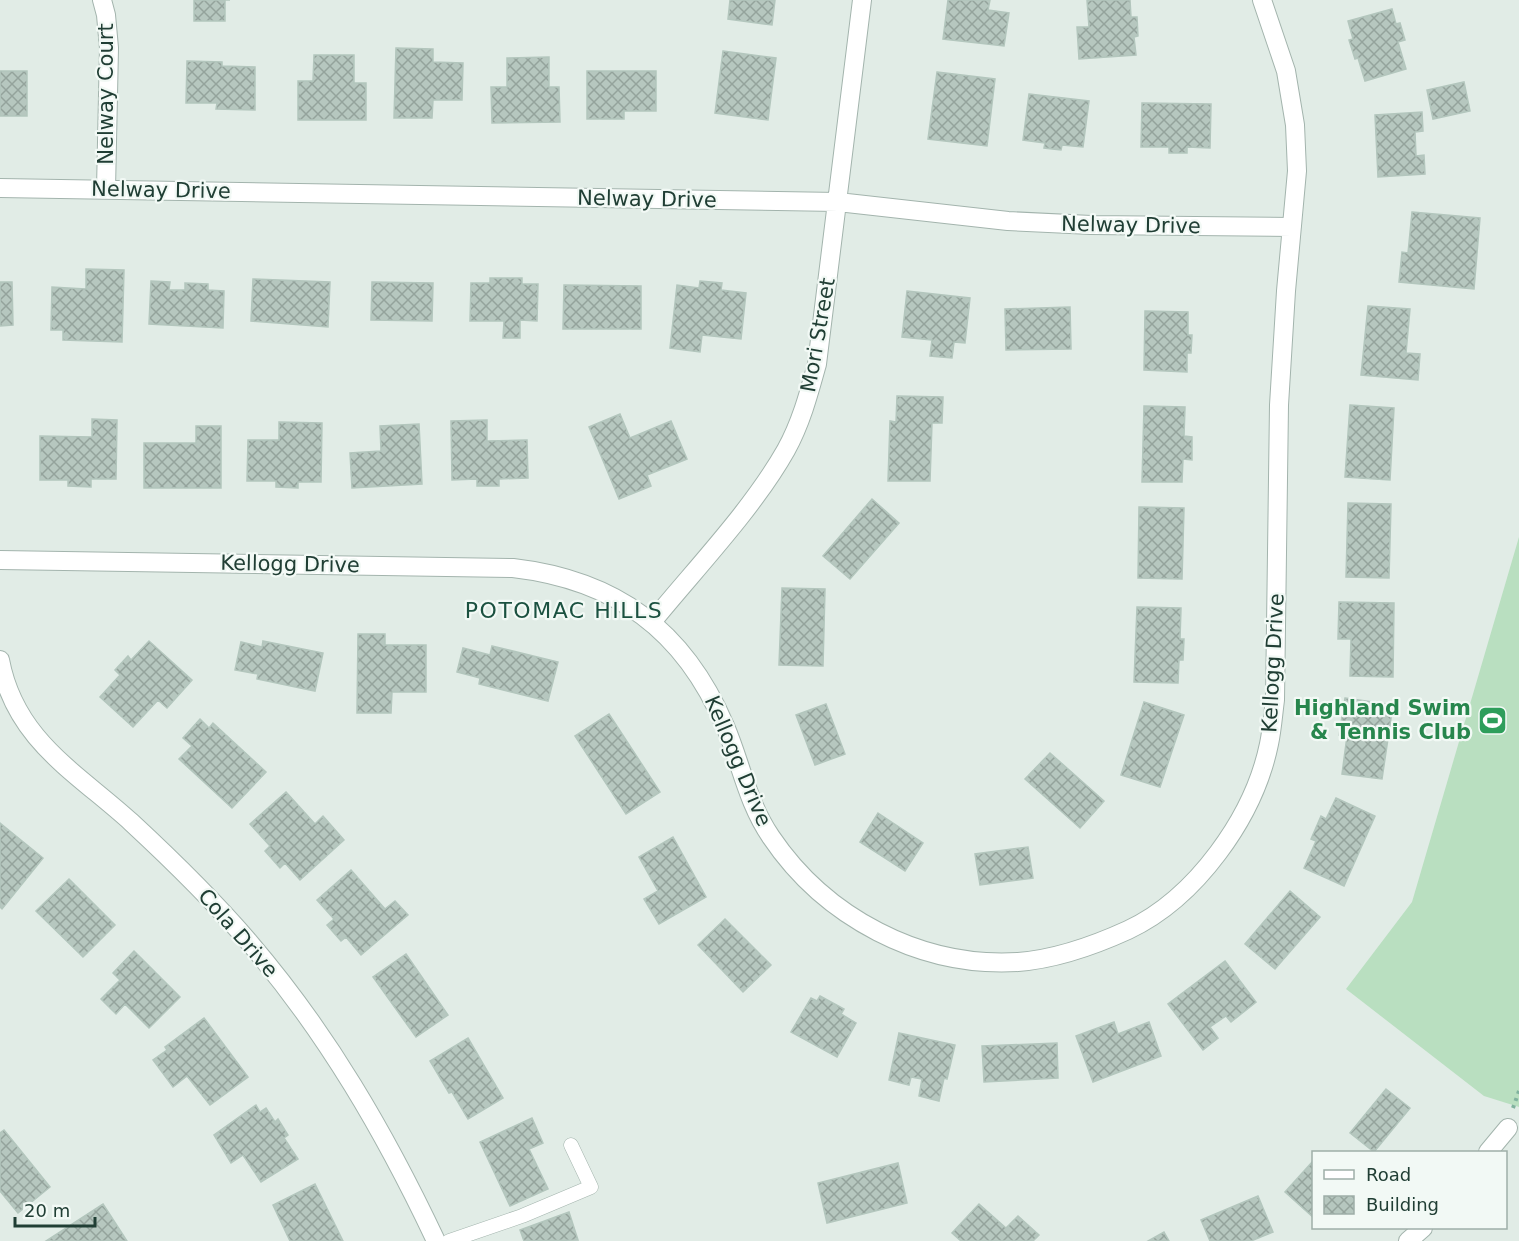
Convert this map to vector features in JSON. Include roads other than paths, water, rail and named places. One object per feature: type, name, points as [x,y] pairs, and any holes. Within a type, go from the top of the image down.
[{"type":"street","name":"Nelway Court","points":[[102,0],[109,48],[106,189]]},
{"type":"street","name":"Mori Street","points":[[652,622],[759,492],[787,449],[804,412],[817,364],[862,0]]},
{"type":"street","name":"Kellogg Drive","points":[[0,560],[513,568],[547,572],[585,583],[620,600],[652,622],[685,657],[707,690],[725,727],[747,793],[769,835],[796,870],[827,899],[860,922],[898,942],[939,955],[980,961],[1018,962],[1060,956],[1098,944],[1148,918],[1184,891],[1214,859],[1239,822],[1257,784],[1269,745],[1275,700],[1279,405],[1297,171],[1295,125],[1287,71],[1262,0]]},
{"type":"street","name":"Nelway Drive","points":[[0,188],[838,202],[1008,221],[1091,225],[1292,227]]},
{"type":"street","name":"Cola Drive","points":[[0,660],[12,698],[28,727],[54,757],[129,820],[190,878],[250,942],[305,1013],[357,1090],[402,1168],[436,1241]]},
{"type":"street","points":[[1489,1151],[1508,1128]]},
{"type":"street","points":[[1408,1241],[1421,1229]]},
{"type":"lane","points":[[449,1241],[522,1216],[591,1187],[571,1145]]},
{"type":"place","name":"Highland Swim & Tennis Club","points":[[1492,720]]},
{"type":"district","name":"POTOMAC HILLS","points":[[564,610]]}]
